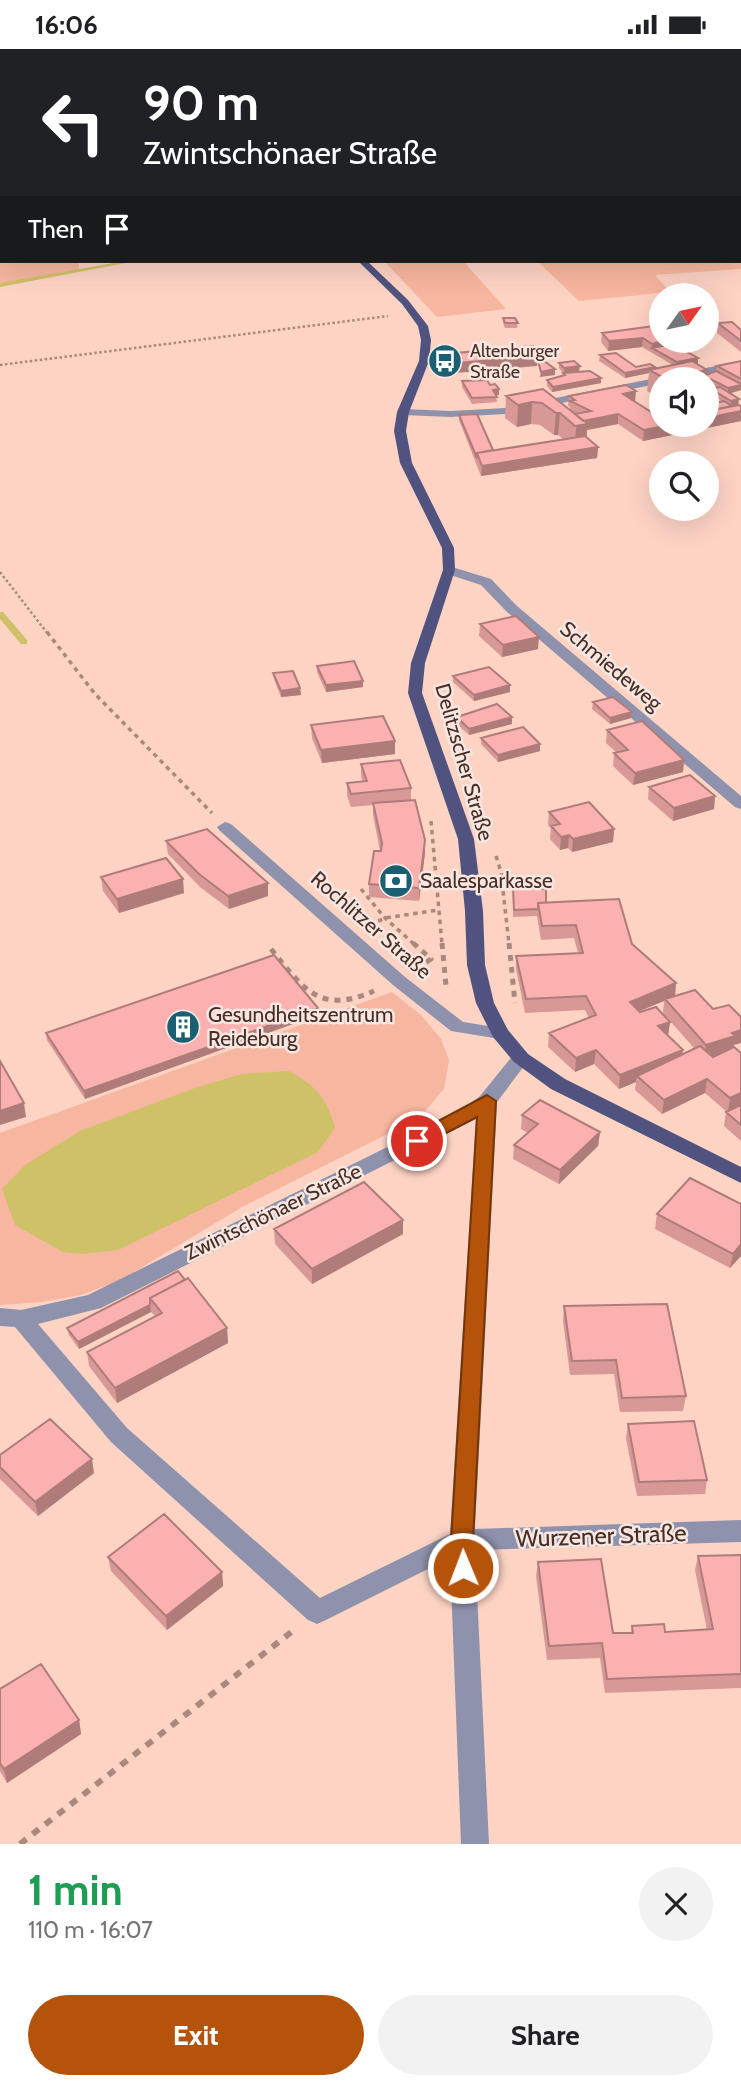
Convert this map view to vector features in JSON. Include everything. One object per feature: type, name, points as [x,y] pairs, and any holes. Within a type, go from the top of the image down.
[{"type":"main road","name":"Delitzscher Straße","points":[[364,263],[415,314],[423,326],[426,351],[403,412],[400,431],[406,463],[448,548],[449,570],[418,663],[415,693],[466,839],[474,911],[476,965],[485,1003],[499,1033],[521,1058],[558,1084],[741,1176]]},
{"type":"street","points":[[403,412],[451,414],[505,411],[741,364]]},
{"type":"street","name":"Schmiedeweg","points":[[449,570],[486,582],[512,609],[741,804]]},
{"type":"street","name":"Rochlitzer Straße","points":[[225,827],[348,936],[458,1027]]},
{"type":"street","points":[[458,1027],[499,1033]]},
{"type":"street","name":"Zwintschönaer Straße","points":[[10,1318],[93,1302],[467,1116],[487,1101],[521,1058]]},
{"type":"street","points":[[475,1844],[462,1540],[487,1101]]},
{"type":"street","points":[[10,1318],[119,1435],[317,1612],[462,1540]]},
{"type":"street","name":"Wurzener Straße","points":[[462,1540],[741,1531]]},
{"type":"path","points":[[0,365],[415,314]]},
{"type":"path","points":[[0,572],[95,694],[225,827]]},
{"type":"path","points":[[431,817],[445,983],[458,1027]]},
{"type":"path","points":[[493,848],[501,872],[516,1009]]},
{"type":"path","points":[[348,936],[385,918],[438,910]]},
{"type":"path","points":[[20,1844],[317,1612]]},
{"type":"shaded area","points":[[0,263],[79,263],[79,270],[0,285]]},
{"type":"shaded area","points":[[386,263],[465,263],[506,309],[437,317]]},
{"type":"shaded area","points":[[539,263],[741,263],[741,269],[655,275],[662,283],[649,283],[649,294],[579,301]]},
{"type":"shaded area","points":[[392,992],[422,1016],[441,1039],[449,1060],[444,1089],[419,1118],[242,1207],[119,1281],[81,1295],[0,1305],[0,1133]]},
{"type":"shaded area","points":[[289,1071],[319,1094],[332,1118],[335,1128],[318,1152],[118,1250],[82,1254],[63,1252],[15,1225],[2,1189],[25,1165],[80,1131],[192,1089],[242,1074]]},
{"type":"building","points":[[503,318],[515,318],[518,323],[505,323]]},
{"type":"building","points":[[732,322],[741,330],[741,341],[719,324]]},
{"type":"building","points":[[649,327],[649,342],[643,338],[609,341],[602,333]]},
{"type":"building","points":[[533,346],[538,356],[456,363],[456,353]]},
{"type":"building","points":[[616,353],[636,367],[650,364],[655,367],[625,373],[600,355]]},
{"type":"building","points":[[661,353],[689,353],[698,358],[677,362]]},
{"type":"building","points":[[538,361],[544,361],[555,369],[541,372]]},
{"type":"building","points":[[574,361],[580,366],[564,368],[559,363]]},
{"type":"building","points":[[692,361],[702,367],[663,367]]},
{"type":"building","points":[[741,361],[741,379],[719,367],[717,366]]},
{"type":"building","points":[[590,371],[601,378],[553,387],[547,380],[565,375],[563,373]]},
{"type":"building","points":[[719,373],[741,384],[728,388],[719,384]]},
{"type":"building","points":[[487,380],[490,385],[495,384],[499,389],[493,390],[497,397],[472,398],[462,381]]},
{"type":"building","points":[[626,385],[636,391],[623,394],[649,411],[649,429],[644,430],[618,414],[583,421],[575,414],[591,411],[570,401],[575,400],[569,396]]},
{"type":"building","points":[[719,387],[739,399],[731,401],[719,394]]},
{"type":"building","points":[[543,389],[588,424],[575,426],[542,403],[518,405],[506,396]]},
{"type":"building","points":[[724,401],[732,406],[719,409],[719,402]]},
{"type":"building","points":[[741,406],[741,411],[719,416],[719,409]]},
{"type":"building","points":[[477,414],[493,450],[477,453],[477,458],[459,415]]},
{"type":"building","points":[[585,436],[598,447],[482,466],[477,453]]},
{"type":"building","points":[[516,616],[539,637],[503,645],[480,624]]},
{"type":"building","points":[[354,661],[363,681],[326,685],[317,666]]},
{"type":"building","points":[[489,667],[510,685],[474,695],[453,676]]},
{"type":"building","points":[[293,671],[300,688],[281,691],[273,673]]},
{"type":"building","points":[[613,697],[632,712],[610,718],[593,702]]},
{"type":"building","points":[[497,704],[512,717],[469,729],[457,717]]},
{"type":"building","points":[[383,716],[395,741],[321,750],[311,725]]},
{"type":"building","points":[[642,721],[684,760],[635,773],[614,753],[628,750],[607,730]]},
{"type":"building","points":[[523,727],[540,744],[498,755],[481,738]]},
{"type":"building","points":[[400,760],[411,788],[351,794],[347,783],[367,781],[361,764]]},
{"type":"building","points":[[690,775],[715,796],[674,808],[649,787]]},
{"type":"building","points":[[415,800],[425,840],[419,888],[369,884],[374,851],[381,851],[382,843],[373,803]]},
{"type":"building","points":[[589,802],[614,829],[573,839],[569,835],[561,837],[551,826],[560,824],[549,812]]},
{"type":"building","points":[[207,829],[268,883],[228,896],[199,874],[166,841]]},
{"type":"building","points":[[166,858],[183,879],[117,899],[101,877]]},
{"type":"building","points":[[513,888],[546,889],[546,903],[538,903],[538,909],[514,910]]},
{"type":"building","points":[[619,899],[632,944],[676,983],[630,1002],[640,1012],[656,1007],[670,1022],[658,1026],[683,1050],[620,1075],[596,1050],[576,1058],[549,1033],[596,1015],[586,996],[526,999],[516,956],[583,953],[576,925],[542,926],[538,903]]},
{"type":"building","name":"Gesundheitszentrum Reideburg","points":[[274,955],[318,1008],[84,1091],[46,1033]]},
{"type":"building","points":[[695,990],[713,1009],[729,1005],[741,1017],[741,1030],[732,1033],[735,1036],[706,1045],[665,999]]},
{"type":"building","points":[[700,1046],[713,1057],[734,1047],[741,1053],[741,1093],[730,1098],[707,1079],[664,1100],[637,1076]]},
{"type":"building","points":[[0,1061],[24,1103],[0,1111]]},
{"type":"building","points":[[540,1100],[600,1132],[560,1170],[514,1145],[538,1124],[522,1115]]},
{"type":"building","points":[[741,1105],[741,1125],[726,1112]]},
{"type":"building","points":[[690,1178],[741,1204],[741,1244],[733,1254],[657,1214]]},
{"type":"building","points":[[364,1182],[403,1220],[312,1269],[274,1229]]},
{"type":"building","points":[[178,1271],[185,1280],[150,1298],[150,1305],[78,1342],[67,1328]]},
{"type":"building","points":[[188,1278],[227,1328],[115,1388],[87,1352],[162,1313],[150,1298]]},
{"type":"building","points":[[667,1304],[686,1396],[622,1398],[616,1360],[572,1361],[564,1306]]},
{"type":"building","points":[[50,1419],[92,1459],[35,1502],[0,1467],[0,1455]]},
{"type":"building","points":[[694,1421],[707,1480],[639,1482],[628,1424]]},
{"type":"building","points":[[164,1514],[222,1572],[166,1616],[108,1557]]},
{"type":"building","points":[[741,1555],[741,1674],[607,1679],[602,1643],[549,1646],[538,1562],[601,1559],[613,1633],[633,1633],[632,1626],[664,1624],[665,1632],[713,1629],[698,1556]]},
{"type":"building","points":[[41,1664],[79,1720],[4,1769],[0,1763],[0,1689]]},
{"type":"waterway","points":[[0,285],[122,263]]},
{"type":"waterway","points":[[0,614],[24,642]]},
{"type":"place","name":"Altenburger Straße","points":[[445,361]]},
{"type":"place","name":"Saalesparkasse","points":[[396,881]]},
{"type":"place","name":"Gesundheitszentrum Reideburg","points":[[183,1027]]},
{"type":"route","points":[[417,1141],[467,1116],[487,1101],[462,1540],[463,1568]]}]
